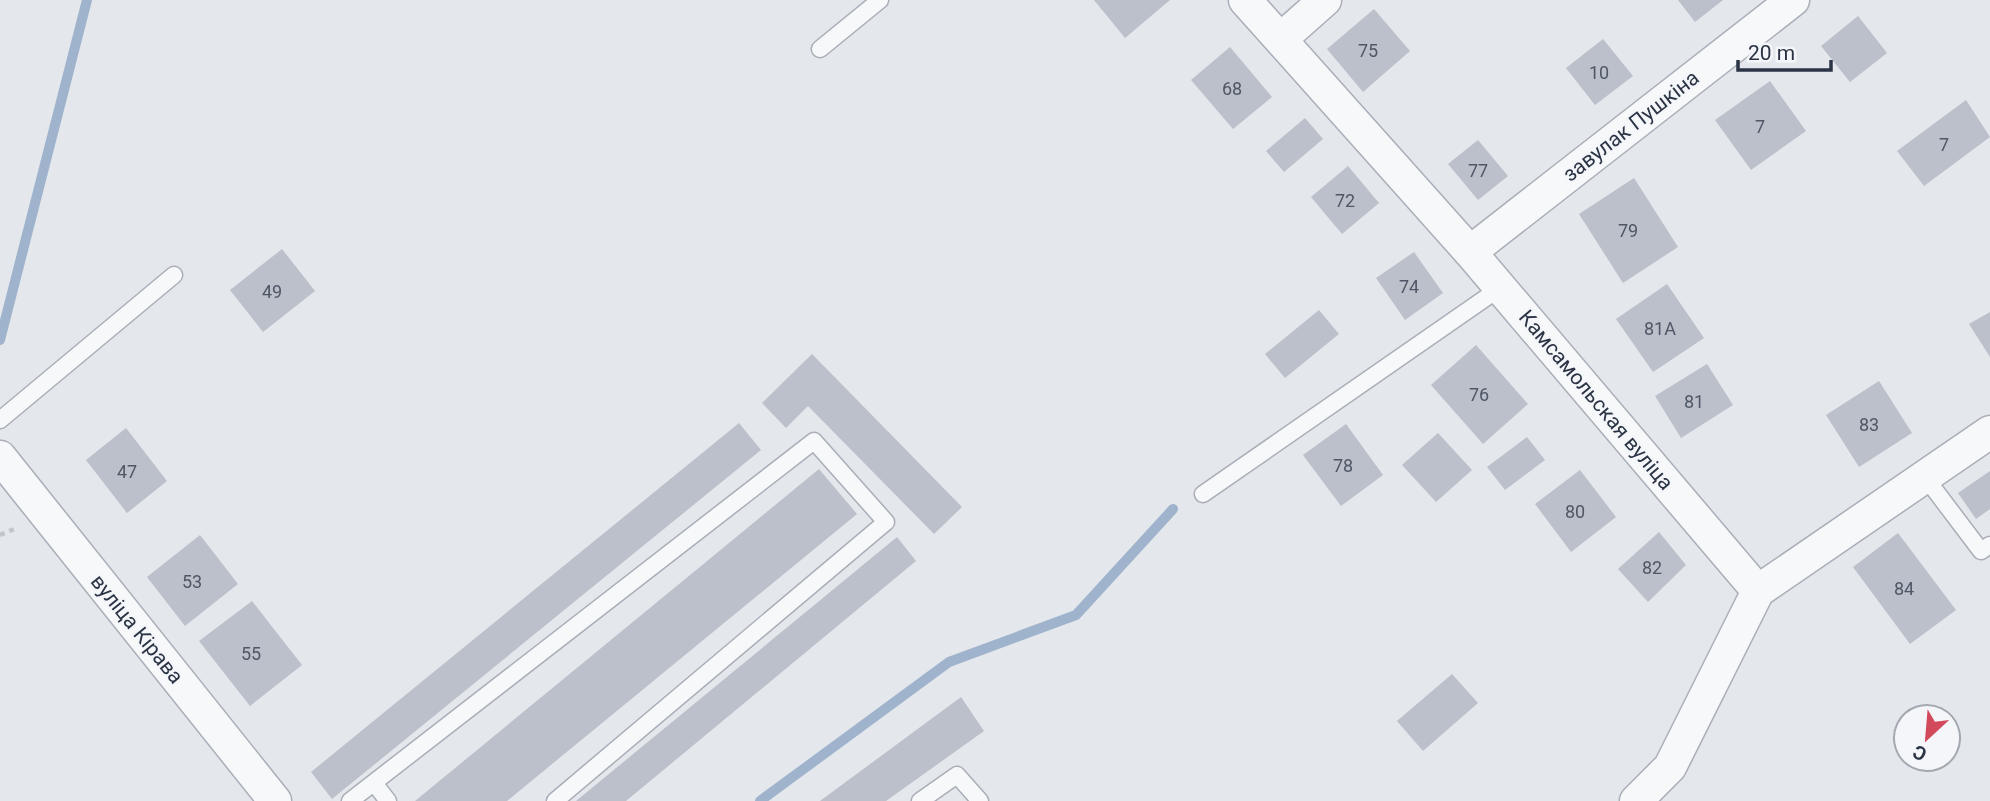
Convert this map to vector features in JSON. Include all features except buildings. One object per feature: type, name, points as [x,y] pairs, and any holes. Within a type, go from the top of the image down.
[{"type":"street","name":"Камсамольская вуліца","points":[[1245,0],[1470,252],[1758,591]]},
{"type":"street","points":[[1281,39],[1325,0]]},
{"type":"street","name":"завулак Пушкіна","points":[[1470,252],[1793,0]]},
{"type":"street","points":[[1636,801],[1670,767],[1758,591],[1990,432]]},
{"type":"street","name":"вуліца Кірава","points":[[0,457],[275,801]]},
{"type":"lane","points":[[820,49],[880,0]]},
{"type":"lane","points":[[0,420],[174,275]]},
{"type":"lane","points":[[1203,494],[1500,288]]},
{"type":"lane","points":[[350,801],[814,441],[886,522],[555,801]]},
{"type":"lane","points":[[1925,477],[1980,551],[1990,545]]},
{"type":"lane","points":[[920,801],[957,775],[980,801]]},
{"type":"lane","points":[[374,783],[388,801]]},
{"type":"waterway","points":[[0,340],[87,0]]},
{"type":"waterway","points":[[760,801],[949,662],[1076,615],[1173,509]]}]
